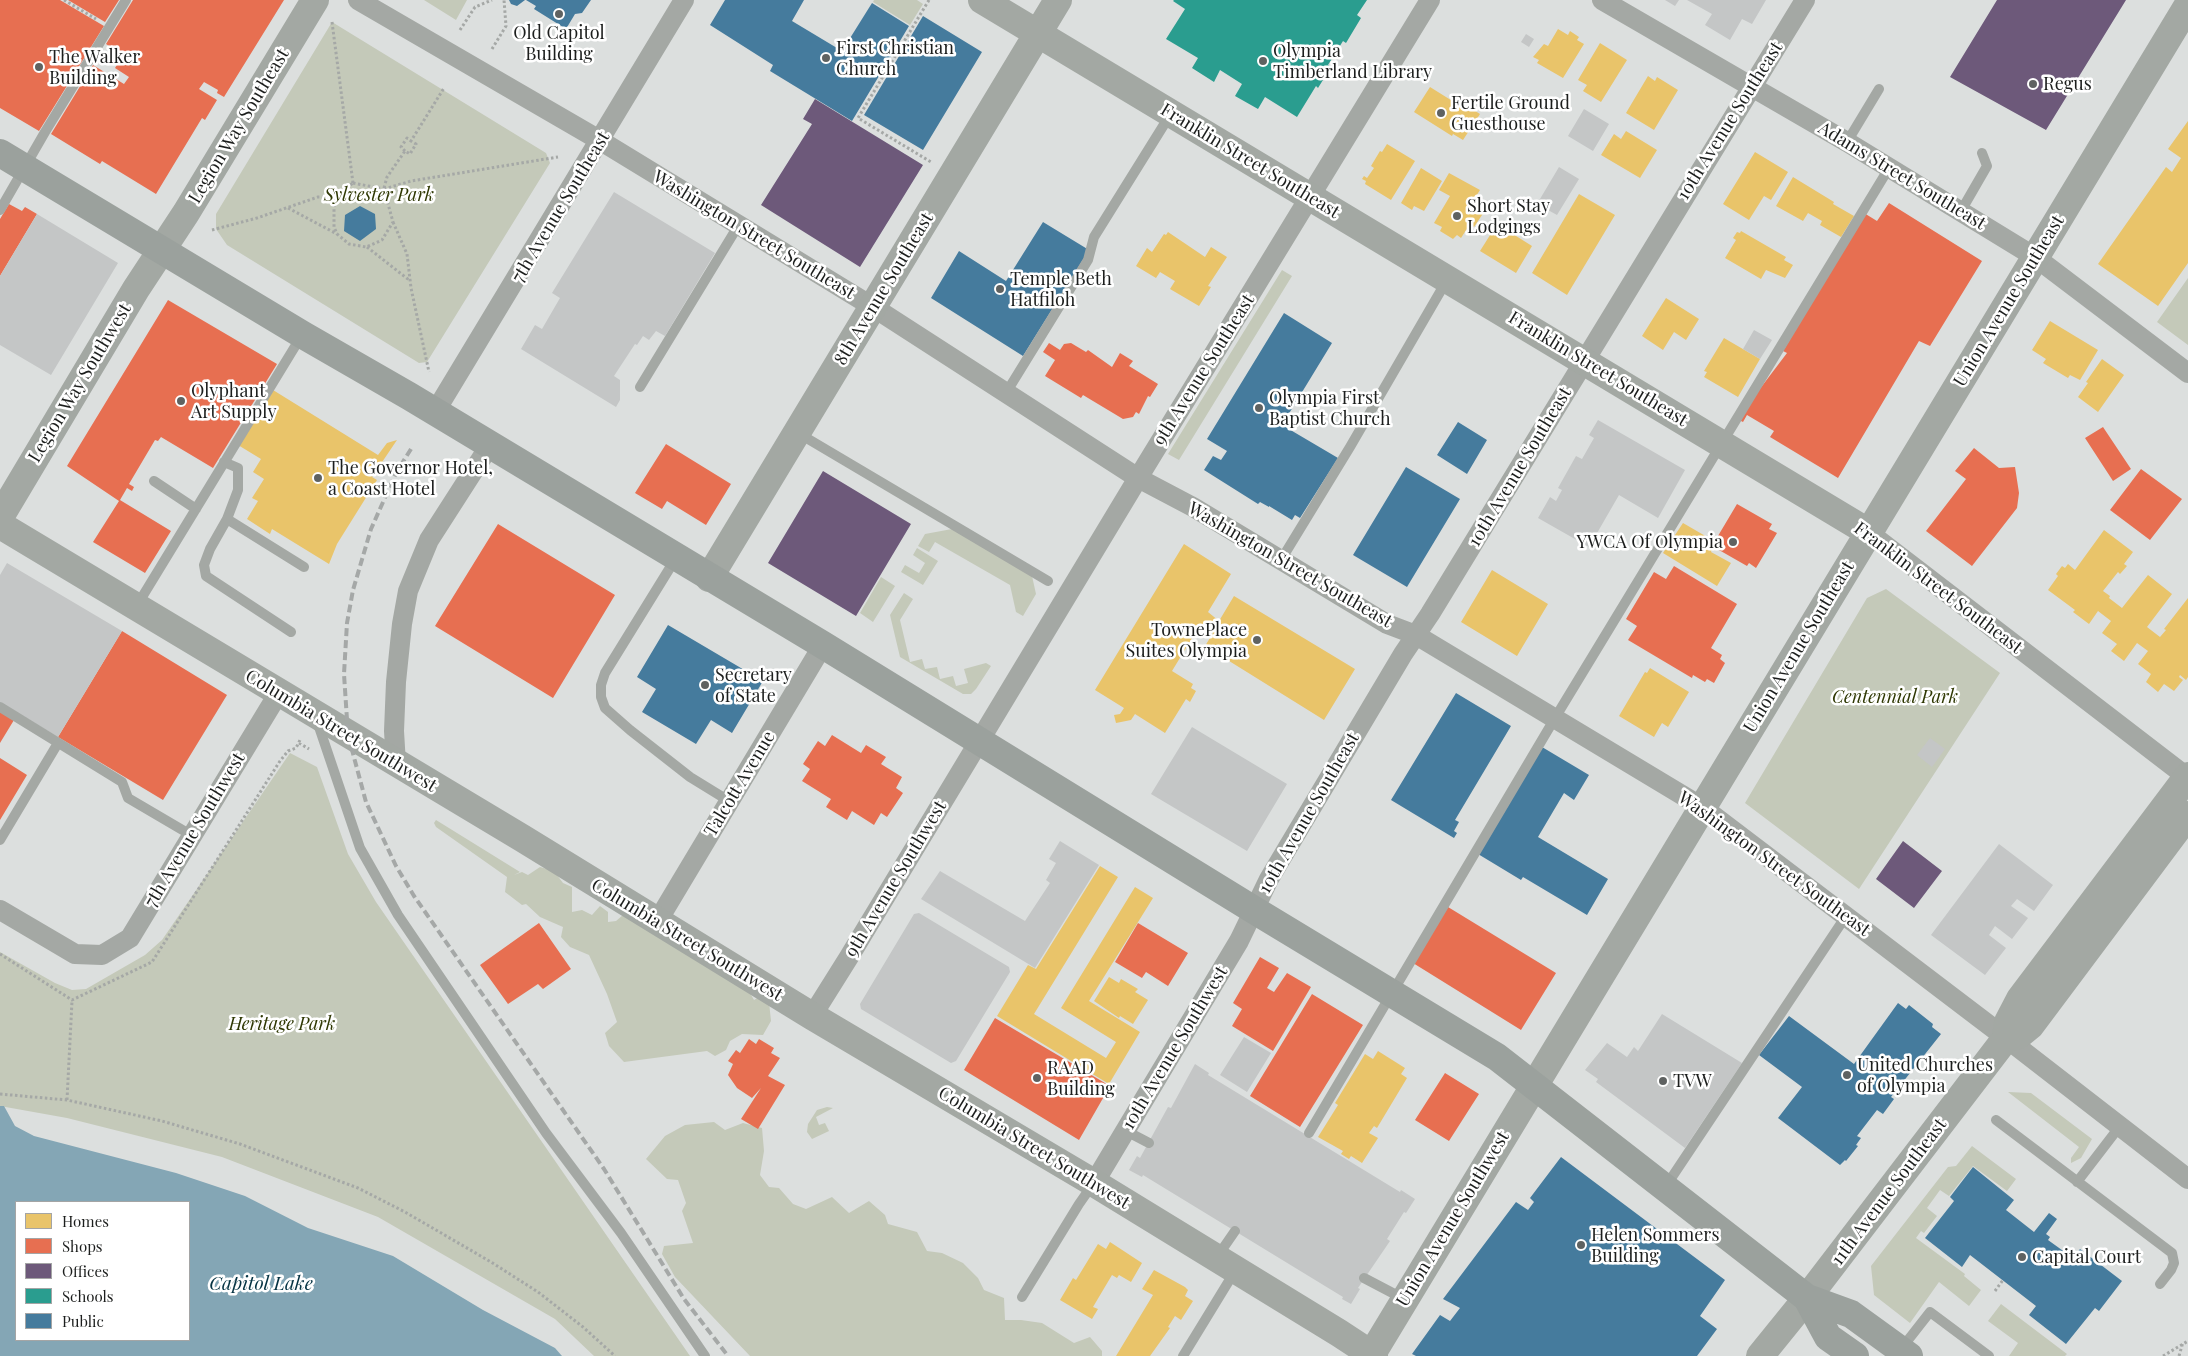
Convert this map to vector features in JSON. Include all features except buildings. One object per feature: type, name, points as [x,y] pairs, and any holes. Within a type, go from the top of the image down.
[{"type":"main road","points":[[0,153],[823,645],[1497,1057],[1807,1298],[1851,1314],[1905,1353]]},
{"type":"main road","points":[[1807,1298],[1828,1337],[1855,1356]]},
{"type":"street","name":"Washington Street Southeast","points":[[358,0],[601,141],[873,307],[1138,478],[1193,508],[1387,624],[1416,635],[1702,807],[2188,1179]]},
{"type":"street","name":"7th Avenue Southeast","points":[[435,412],[601,141],[684,0]]},
{"type":"street","name":"Franklin Street Southeast","points":[[982,0],[1868,532],[2188,777]]},
{"type":"street","name":"8th Avenue Southeast","points":[[709,578],[1058,0]]},
{"type":"street","name":"9th Avenue Southeast","points":[[978,741],[1430,0]]},
{"type":"street","name":"10th Avenue Southeast","points":[[1254,910],[1268,879],[1805,0]]},
{"type":"street","name":"Adams Street Southeast","points":[[1611,2],[1847,142],[2035,257],[2188,373]]},
{"type":"street","name":"Union Avenue Southeast","points":[[1535,1085],[2188,5]]},
{"type":"street","name":"Legion Way Southeast","points":[[162,251],[323,9]]},
{"type":"street","name":"Legion Way Southwest","points":[[0,516],[131,297],[162,251]]},
{"type":"street","points":[[396,764],[394,731],[396,682],[402,624],[408,591],[429,540],[490,445]]},
{"type":"street","name":"Columbia Street Southwest","points":[[0,525],[278,694],[522,838],[812,1016],[1094,1183],[1373,1355]]},
{"type":"street","name":"Talcott Avenue","points":[[657,922],[823,645]]},
{"type":"street","name":"7th Avenue Southwest","points":[[0,910],[75,954],[102,955],[130,938],[191,834],[278,694]]},
{"type":"street","name":"9th Avenue Southwest","points":[[812,1016],[868,927],[978,741]]},
{"type":"street","name":"11th Avenue Southeast","points":[[1760,1356],[1807,1298],[2006,1038],[2008,1022],[2020,999],[2188,777]]},
{"type":"street","name":"11th Avenue Southeast","points":[[2006,1038],[2019,1035],[2030,1026],[2188,815]]},
{"type":"street","name":"10th Avenue Southwest","points":[[1094,1183],[1239,941],[1254,910]]},
{"type":"street","name":"Union Avenue Southwest","points":[[1373,1355],[1404,1299],[1535,1085]]},
{"type":"lane","points":[[0,210],[126,0]]},
{"type":"lane","points":[[1847,142],[1879,88]]},
{"type":"lane","points":[[1006,393],[1088,260],[1094,237],[1171,113]]},
{"type":"lane","points":[[1961,211],[1987,166],[1982,153]]},
{"type":"lane","points":[[1309,1133],[1555,718],[1889,168]]},
{"type":"lane","points":[[640,387],[738,226]]},
{"type":"lane","points":[[1281,560],[1350,447],[1447,280]]},
{"type":"lane","points":[[136,608],[303,334]]},
{"type":"lane","points":[[797,433],[1048,581]]},
{"type":"lane","points":[[224,462],[238,468],[238,490],[227,520],[204,565],[206,576],[291,632]]},
{"type":"lane","points":[[154,481],[196,508]]},
{"type":"lane","points":[[227,520],[304,567]]},
{"type":"lane","points":[[676,558],[605,673],[601,685],[601,697],[605,708],[630,730],[690,777],[729,801]]},
{"type":"lane","points":[[0,707],[122,782],[128,798],[191,834]]},
{"type":"lane","points":[[315,715],[360,848],[398,915],[546,1133],[621,1233],[705,1356]]},
{"type":"lane","points":[[0,840],[58,743]]},
{"type":"lane","points":[[1665,1187],[1846,916]]},
{"type":"lane","points":[[1996,1120],[2172,1254],[2174,1263],[2160,1284]]},
{"type":"lane","points":[[2077,1182],[2120,1126]]},
{"type":"lane","points":[[1126,1130],[1149,1143]]},
{"type":"lane","points":[[1022,1297],[1094,1183]]},
{"type":"lane","points":[[1183,1356],[1226,1264],[1235,1231]]},
{"type":"lane","points":[[1364,1278],[1404,1299]]},
{"type":"lane","points":[[1905,1353],[1930,1312],[1989,1356]]},
{"type":"path","points":[[64,0],[110,27]]},
{"type":"path","points":[[460,30],[475,6],[492,0]]},
{"type":"path","points":[[492,49],[506,26],[504,0]]},
{"type":"path","points":[[929,0],[858,118],[931,162]]},
{"type":"path","points":[[323,9],[353,183]]},
{"type":"path","points":[[411,140],[444,88]]},
{"type":"path","points":[[407,138],[416,144],[410,154],[406,151],[400,147],[407,138]]},
{"type":"path","points":[[406,151],[387,177],[384,189],[393,222],[407,254],[410,281],[429,372]]},
{"type":"path","points":[[212,230],[318,197],[334,197],[353,183],[384,189],[411,181],[558,157]]},
{"type":"path","points":[[334,197],[333,219],[337,234]]},
{"type":"path","points":[[287,208],[337,234],[350,244],[366,247],[410,281]]},
{"type":"path","points":[[366,247],[382,240],[393,222]]},
{"type":"path","points":[[67,1100],[72,1000]]},
{"type":"path","points":[[0,1094],[67,1100],[162,1121],[240,1144],[358,1188],[439,1230],[538,1292],[576,1321],[615,1356]]},
{"type":"path","points":[[1995,1292],[2003,1280]]},
{"type":"path","points":[[2163,1356],[2183,1342],[2188,1341]]},
{"type":"path","points":[[2179,1356],[2183,1342]]},
{"type":"green space","points":[[424,0],[467,0],[456,20]]},
{"type":"green space","points":[[874,0],[917,0],[923,4],[910,25],[873,2]]},
{"type":"green space","name":"Sylvester Park","points":[[332,22],[546,153],[550,163],[427,362],[419,363],[227,245],[216,229],[216,214]]},
{"type":"green space","points":[[1282,270],[1292,276],[1179,460],[1168,454]]},
{"type":"green space","points":[[2188,278],[2188,345],[2157,322]]},
{"type":"green space","points":[[952,529],[1032,576],[1036,594],[1023,616],[1016,612],[1010,585],[935,542],[929,552],[918,546],[925,534]]},
{"type":"green space","points":[[917,548],[938,561],[923,585],[901,572],[905,565],[919,573],[925,563],[913,555]]},
{"type":"green space","points":[[881,577],[895,586],[873,622],[860,613]]},
{"type":"green space","name":"Centennial Park","points":[[1886,589],[2000,673],[1859,889],[1745,803],[1867,598]]},
{"type":"green space","points":[[904,593],[913,599],[900,620],[910,662],[922,659],[925,669],[937,667],[940,679],[953,676],[956,686],[968,683],[964,669],[986,663],[991,666],[971,694],[963,694],[900,657],[890,615]]},
{"type":"green space","name":"Heritage Park","points":[[290,753],[317,767],[348,854],[376,902],[690,1356],[594,1356],[555,1319],[378,1217],[222,1157],[67,1118],[0,1106],[0,952],[55,983],[72,990],[86,989],[145,955],[162,940]]},
{"type":"green space","points":[[436,820],[520,872],[514,875],[522,872],[528,875],[540,867],[554,871],[563,883],[572,887],[572,912],[582,910],[592,915],[600,906],[608,912],[608,922],[616,921],[630,909],[746,986],[754,1000],[761,996],[769,1002],[771,1021],[763,1035],[742,1034],[730,1041],[726,1050],[715,1056],[707,1051],[624,1062],[609,1046],[605,1033],[617,1022],[607,994],[589,955],[570,947],[561,937],[563,927],[540,917],[526,904],[522,905],[505,892],[507,877],[436,827],[434,823]]},
{"type":"green space","points":[[2008,1092],[2031,1093],[2092,1139],[2081,1158],[2071,1163],[2071,1158],[2079,1147]]},
{"type":"green space","points":[[827,1107],[833,1108],[816,1117],[819,1125],[825,1123],[829,1131],[812,1139],[807,1132],[808,1124],[817,1110]]},
{"type":"green space","points":[[714,1122],[725,1130],[743,1123],[762,1128],[764,1151],[760,1175],[769,1187],[779,1188],[793,1204],[806,1209],[832,1197],[849,1213],[869,1201],[885,1215],[888,1224],[917,1232],[927,1251],[942,1253],[963,1263],[978,1278],[984,1290],[1004,1298],[1005,1320],[1042,1323],[1074,1343],[1090,1337],[1102,1351],[1102,1356],[750,1356],[675,1277],[662,1254],[664,1246],[693,1243],[682,1211],[686,1203],[678,1180],[667,1179],[646,1159],[665,1136],[685,1125]]},
{"type":"green space","points":[[1972,1146],[2016,1179],[2007,1191],[1973,1166],[1949,1196],[1940,1190],[1927,1208],[1937,1216],[1924,1233],[1921,1231],[1916,1238],[1965,1274],[1964,1276],[1981,1290],[1969,1306],[1939,1282],[1910,1323],[1874,1295],[1871,1266],[1948,1167],[1956,1166]]},
{"type":"green space","points":[[2001,1304],[2067,1354],[2065,1356],[2009,1356],[2018,1343],[1988,1321]]},
{"type":"water","name":"Capitol Lake","points":[[0,1106],[4,1106],[15,1126],[34,1136],[176,1173],[245,1196],[308,1228],[393,1256],[483,1310],[555,1348],[562,1356],[0,1356]]},
{"type":"railway","points":[[411,449],[396,473],[371,529],[353,590],[347,623],[344,674],[348,735],[366,802],[396,866],[414,896],[604,1169],[684,1299],[728,1356]]},
{"type":"place","name":"Old Capitol Building","points":[[559,14]]},
{"type":"place","name":"First Christian Church","points":[[826,58]]},
{"type":"place","name":"Olympia Timberland Library","points":[[1263,61]]},
{"type":"place","name":"The Walker Building","points":[[39,67]]},
{"type":"place","name":"Regus","points":[[2033,84]]},
{"type":"place","name":"Fertile Ground Guesthouse","points":[[1441,113]]},
{"type":"place","name":"Short Stay Lodgings","points":[[1457,216]]},
{"type":"place","name":"Temple Beth Hatfiloh","points":[[1000,289]]},
{"type":"place","name":"Olyphant Art Supply","points":[[181,401]]},
{"type":"place","name":"Olympia First Baptist Church","points":[[1259,408]]},
{"type":"place","name":"The Governor Hotel, a Coast Hotel","points":[[318,478]]},
{"type":"place","name":"YWCA Of Olympia","points":[[1733,542]]},
{"type":"place","name":"TownePlace Suites Olympia","points":[[1257,640]]},
{"type":"place","name":"Secretary of State","points":[[705,685]]},
{"type":"place","name":"United Churches of Olympia","points":[[1847,1075]]},
{"type":"place","name":"RAAD Building","points":[[1037,1078]]},
{"type":"place","name":"TVW","points":[[1663,1081]]},
{"type":"place","name":"Helen Sommers Building","points":[[1581,1245]]},
{"type":"place","name":"Capital Court","points":[[2022,1257]]}]
